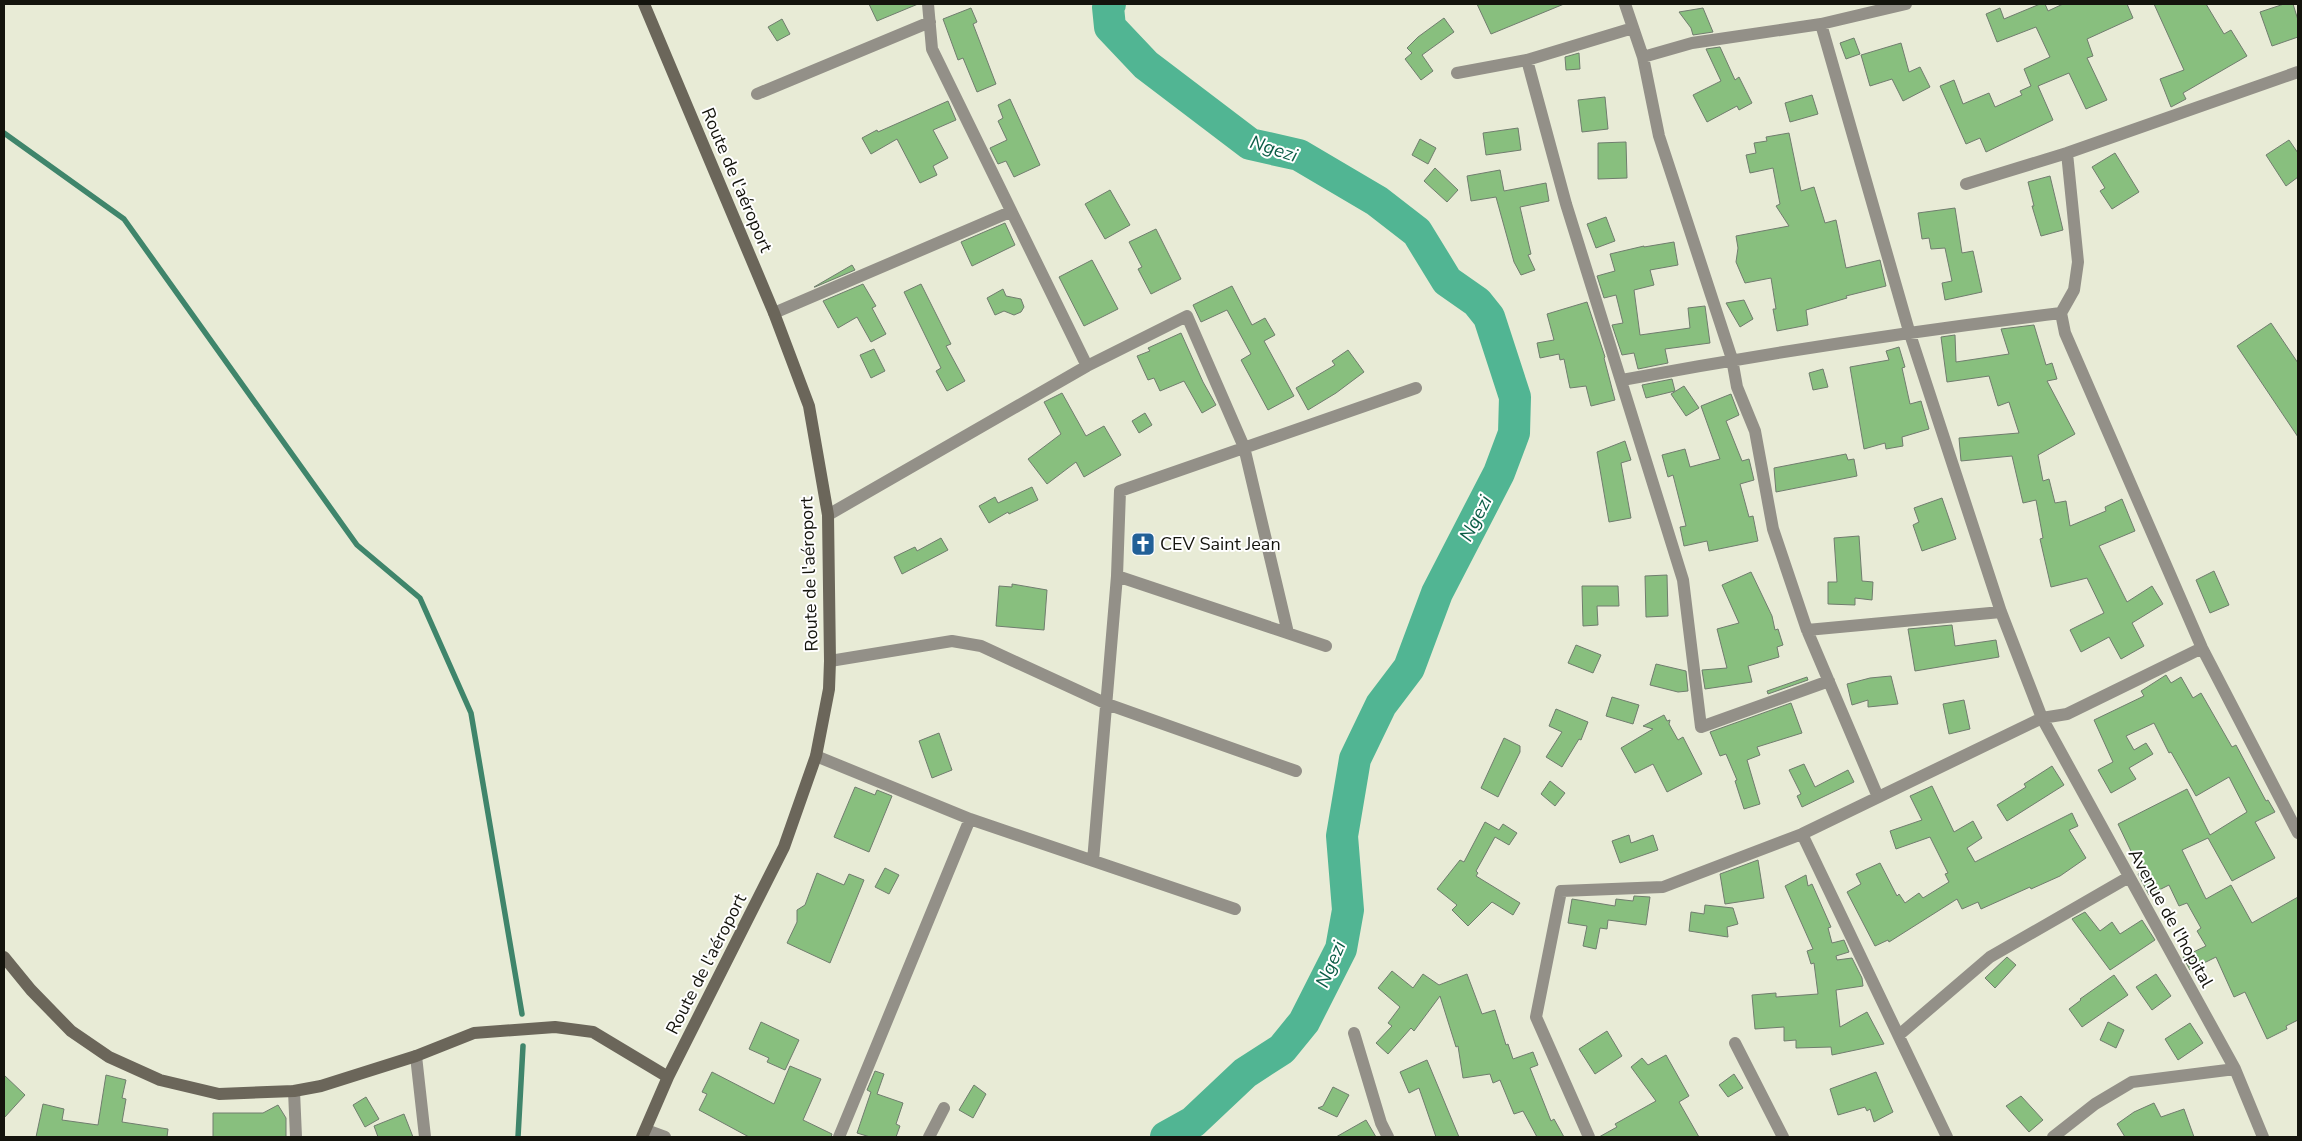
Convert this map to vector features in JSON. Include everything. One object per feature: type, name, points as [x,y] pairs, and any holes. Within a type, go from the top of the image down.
[{"type":"street","name":"Route de l'aéroport","points":[[644,4],[774,313],[809,406],[828,515],[830,661],[829,689],[816,756],[784,847],[668,1077],[644,1133]]},
{"type":"street","points":[[928,4],[932,49],[1010,212],[1087,366]]},
{"type":"street","points":[[1625,4],[1642,57],[1659,136],[1732,360],[1737,387],[1755,431],[1773,529],[1807,630],[1878,797]]},
{"type":"street","points":[[1642,57],[1692,42],[1821,24],[1906,4]]},
{"type":"street","points":[[757,94],[930,22]]},
{"type":"street","name":"Avenue de l'hopital","points":[[1821,24],[1909,331],[2001,612],[2042,718],[2235,1069],[2263,1137]]},
{"type":"street","points":[[1457,73],[1527,60],[1633,28]]},
{"type":"street","points":[[1527,60],[1566,204],[1683,580],[1701,727],[1829,681]]},
{"type":"street","points":[[1966,184],[2067,153],[2298,72]]},
{"type":"street","points":[[2067,153],[2078,262],[2074,290],[2060,313],[2065,333],[2202,648],[2298,833]]},
{"type":"street","points":[[774,313],[1010,212]]},
{"type":"street","points":[[1622,380],[1909,331],[2060,313]]},
{"type":"street","points":[[828,515],[1087,366],[1187,316],[1244,447],[1288,633]]},
{"type":"street","points":[[1093,861],[1117,576],[1120,492],[1416,388]]},
{"type":"street","points":[[1117,576],[1326,646]]},
{"type":"street","points":[[1807,630],[2001,612]]},
{"type":"street","points":[[830,661],[952,641],[981,646],[1107,704],[1296,771]]},
{"type":"street","points":[[1589,1137],[1536,1017],[1561,891],[1663,887],[1802,834],[2042,718],[2066,714],[2202,648]]},
{"type":"street","points":[[816,756],[970,820],[1235,909]]},
{"type":"street","points":[[838,1137],[970,820]]},
{"type":"street","points":[[1802,834],[1948,1137]]},
{"type":"street","points":[[1899,1035],[1990,957],[2129,877]]},
{"type":"street","points":[[4,957],[31,990],[71,1031],[109,1057],[160,1080],[219,1094],[294,1091],[321,1086],[416,1056],[474,1033],[555,1027],[593,1032],[668,1077]]},
{"type":"street","points":[[1354,1033],[1381,1123],[1388,1137]]},
{"type":"street","points":[[1735,1043],[1783,1137]]},
{"type":"street","points":[[416,1056],[425,1137]]},
{"type":"street","points":[[2053,1137],[2095,1104],[2132,1082],[2235,1069]]},
{"type":"street","points":[[294,1091],[296,1137]]},
{"type":"street","points":[[929,1137],[944,1108]]},
{"type":"street","points":[[644,1133],[665,1137]]},
{"type":"building","points":[[869,4],[918,4],[877,21]]},
{"type":"building","points":[[1477,4],[1564,4],[1491,34]]},
{"type":"building","points":[[2040,4],[2045,4],[2048,11],[2063,4],[2127,4],[2133,18],[2087,39],[2093,56],[2087,58],[2107,100],[2086,109],[2069,73],[2038,86],[2053,120],[1986,152],[1980,138],[1966,144],[1940,86],[1954,80],[1963,104],[1989,93],[1995,107],[2022,95],[2020,91],[2031,86],[2024,69],[2050,57],[2036,27],[1997,42],[1986,14],[2000,8],[2004,19]]},
{"type":"building","points":[[2154,4],[2206,4],[2224,34],[2231,30],[2247,56],[2183,93],[2186,99],[2171,107],[2160,79],[2184,70]]},
{"type":"building","points":[[2284,4],[2293,4],[2298,20],[2298,37],[2272,46],[2260,12]]},
{"type":"building","points":[[971,8],[977,22],[973,24],[996,84],[977,92],[963,58],[958,60],[943,19]]},
{"type":"building","points":[[1703,8],[1713,32],[1693,35],[1691,28],[1679,12]]},
{"type":"building","points":[[1444,18],[1454,32],[1422,55],[1433,71],[1421,80],[1405,59],[1412,53],[1407,48],[1418,37]]},
{"type":"building","points":[[782,19],[790,34],[777,41],[768,27]]},
{"type":"building","points":[[1854,38],[1860,54],[1846,59],[1840,43]]},
{"type":"building","points":[[1901,43],[1909,72],[1920,67],[1930,87],[1903,101],[1892,79],[1870,86],[1861,55]]},
{"type":"building","points":[[1720,47],[1735,80],[1739,77],[1752,103],[1739,110],[1737,106],[1707,122],[1693,95],[1721,81],[1706,49]]},
{"type":"building","points":[[1579,53],[1580,69],[1566,70],[1565,57]]},
{"type":"building","points":[[1812,95],[1818,114],[1790,122],[1785,103]]},
{"type":"building","points":[[1605,97],[1608,129],[1582,132],[1578,100]]},
{"type":"building","points":[[1010,99],[1040,165],[1014,177],[1006,161],[998,164],[990,148],[1007,140],[998,121],[1003,118],[998,105]]},
{"type":"building","points":[[948,101],[956,120],[933,130],[948,158],[933,166],[937,175],[920,183],[897,139],[871,154],[862,138],[877,130],[878,132]]},
{"type":"building","points":[[1518,128],[1521,150],[1486,155],[1483,133]]},
{"type":"building","points":[[1789,133],[1801,191],[1814,187],[1825,223],[1836,220],[1846,268],[1880,260],[1886,286],[1846,296],[1847,298],[1806,310],[1808,325],[1777,331],[1771,278],[1745,283],[1736,262],[1738,248],[1736,236],[1789,226],[1776,206],[1780,204],[1773,168],[1750,173],[1746,155],[1756,153],[1754,143],[1767,141],[1766,137]]},
{"type":"building","points":[[1420,139],[1436,148],[1428,164],[1412,155]]},
{"type":"building","points":[[2289,140],[2298,153],[2298,177],[2286,186],[2266,155]]},
{"type":"building","points":[[1626,142],[1627,178],[1598,179],[1598,143]]},
{"type":"building","points":[[2115,153],[2139,192],[2112,209],[2100,191],[2105,188],[2092,167]]},
{"type":"building","points":[[1435,168],[1458,190],[1447,202],[1424,181]]},
{"type":"building","points":[[1500,170],[1504,191],[1546,183],[1549,201],[1520,207],[1531,254],[1528,255],[1535,270],[1521,275],[1514,262],[1496,197],[1471,201],[1467,176]]},
{"type":"building","points":[[2050,176],[2063,230],[2041,236],[2032,206],[2034,206],[2028,182]]},
{"type":"building","points":[[1110,190],[1130,225],[1105,239],[1085,204]]},
{"type":"building","points":[[1955,208],[1962,253],[1973,251],[1982,292],[1945,300],[1942,283],[1952,281],[1945,248],[1931,249],[1929,238],[1922,239],[1918,213]]},
{"type":"building","points":[[1606,217],[1615,241],[1596,248],[1587,224]]},
{"type":"building","points":[[1005,223],[1015,245],[972,266],[961,242]]},
{"type":"building","points":[[1156,229],[1181,279],[1151,294],[1138,269],[1142,267],[1129,242]]},
{"type":"building","points":[[1674,242],[1678,265],[1650,270],[1654,285],[1634,290],[1640,335],[1690,328],[1688,308],[1705,306],[1710,343],[1665,349],[1668,363],[1638,369],[1634,353],[1622,355],[1612,325],[1623,323],[1616,295],[1604,298],[1597,276],[1615,271],[1610,254],[1644,246]]},
{"type":"building","points":[[1092,260],[1118,309],[1084,326],[1059,277]]},
{"type":"building","points":[[852,265],[855,270],[814,287]]},
{"type":"building","points":[[863,284],[876,306],[872,308],[886,334],[871,342],[857,317],[838,328],[823,301]]},
{"type":"building","points":[[921,284],[951,344],[946,346],[965,381],[947,391],[936,371],[941,368],[904,292]]},
{"type":"building","points":[[1232,286],[1252,325],[1265,318],[1275,335],[1264,341],[1294,396],[1268,410],[1241,360],[1251,354],[1227,310],[1201,322],[1193,305]]},
{"type":"building","points":[[1003,289],[1006,296],[1021,299],[1024,307],[1021,312],[1014,315],[1004,311],[995,315],[987,298]]},
{"type":"building","points":[[1744,300],[1753,319],[1740,327],[1726,303]]},
{"type":"building","points":[[1587,302],[1605,357],[1615,400],[1591,406],[1586,386],[1570,388],[1564,359],[1560,360],[1559,354],[1540,358],[1537,343],[1554,340],[1547,314]]},
{"type":"building","points":[[2271,323],[2298,363],[2298,437],[2237,346]]},
{"type":"building","points":[[2034,325],[2046,365],[2052,363],[2057,379],[2047,381],[2075,434],[2038,455],[2043,481],[2049,479],[2055,503],[2066,501],[2070,526],[2106,511],[2105,507],[2122,499],[2135,531],[2099,546],[2127,602],[2152,586],[2163,604],[2132,623],[2144,646],[2121,659],[2109,637],[2081,652],[2070,630],[2104,613],[2087,578],[2051,587],[2040,539],[2043,538],[2036,500],[2023,503],[2012,456],[1961,461],[1959,438],[2019,433],[2009,402],[1998,406],[1989,376],[1947,382],[1941,337],[1955,335],[1956,362],[2009,354],[2001,329]]},
{"type":"building","points":[[1181,333],[1203,382],[1216,405],[1202,413],[1184,381],[1160,391],[1154,378],[1148,380],[1137,356],[1150,351],[1148,348]]},
{"type":"building","points":[[1899,347],[1905,367],[1902,368],[1910,404],[1921,401],[1929,429],[1902,437],[1903,446],[1886,449],[1885,443],[1864,449],[1850,367],[1889,360],[1886,351]]},
{"type":"building","points":[[874,349],[885,371],[871,378],[860,355]]},
{"type":"building","points":[[1348,350],[1364,372],[1336,393],[1308,410],[1296,388],[1335,365],[1332,361]]},
{"type":"building","points":[[1823,369],[1828,387],[1813,390],[1809,373]]},
{"type":"building","points":[[1672,379],[1675,391],[1646,398],[1642,385]]},
{"type":"building","points":[[1684,386],[1699,408],[1686,416],[1671,394]]},
{"type":"building","points":[[1062,393],[1086,436],[1104,426],[1121,455],[1084,477],[1076,462],[1047,484],[1028,459],[1061,434],[1044,402]]},
{"type":"building","points":[[1731,394],[1739,415],[1726,421],[1742,461],[1749,459],[1754,480],[1740,484],[1749,517],[1753,516],[1758,541],[1709,551],[1707,541],[1684,546],[1680,527],[1686,526],[1673,475],[1668,477],[1662,455],[1685,449],[1690,467],[1720,459],[1701,406]]},
{"type":"building","points":[[1145,413],[1152,425],[1139,433],[1132,421]]},
{"type":"building","points":[[1625,441],[1631,460],[1621,463],[1631,518],[1609,522],[1597,452]]},
{"type":"building","points":[[1846,454],[1848,460],[1854,459],[1857,476],[1776,492],[1774,468]]},
{"type":"building","points":[[1032,487],[1038,500],[1009,514],[1008,512],[989,523],[979,506],[995,497],[998,503]]},
{"type":"building","points":[[1942,498],[1956,539],[1922,551],[1913,525],[1919,522],[1914,508]]},
{"type":"building","points":[[1859,536],[1862,581],[1873,582],[1872,600],[1855,598],[1855,605],[1828,604],[1828,582],[1837,582],[1834,538]]},
{"type":"building","points":[[941,538],[948,550],[902,574],[894,557],[915,547],[917,551]]},
{"type":"building","points":[[2214,571],[2229,605],[2210,613],[2196,580]]},
{"type":"building","points":[[1751,572],[1772,616],[1775,630],[1778,629],[1783,645],[1777,647],[1779,657],[1748,666],[1752,682],[1705,689],[1702,670],[1727,668],[1717,629],[1739,623],[1722,585]]},
{"type":"building","points":[[1667,575],[1668,616],[1646,617],[1645,576]]},
{"type":"building","points":[[1012,584],[1047,590],[1044,630],[996,626],[999,586],[1012,587]]},
{"type":"building","points":[[1582,586],[1618,586],[1619,606],[1597,606],[1598,625],[1583,626]]},
{"type":"building","points":[[1952,625],[1955,646],[1996,640],[1999,657],[1915,671],[1908,629]]},
{"type":"building","points":[[1576,645],[1601,655],[1593,673],[1568,663]]},
{"type":"building","points":[[1656,664],[1686,671],[1688,691],[1678,692],[1650,685]]},
{"type":"building","points":[[2166,675],[2171,683],[2181,677],[2193,698],[2201,693],[2232,747],[2236,745],[2266,801],[2268,800],[2275,812],[2255,822],[2275,858],[2232,881],[2208,838],[2182,850],[2206,899],[2231,885],[2252,923],[2298,897],[2298,1020],[2286,1026],[2287,1029],[2267,1039],[2245,992],[2234,997],[2216,957],[2190,970],[2183,957],[2206,946],[2197,931],[2201,928],[2187,903],[2179,906],[2169,885],[2149,895],[2138,874],[2141,872],[2118,824],[2187,789],[2210,835],[2247,812],[2229,777],[2196,796],[2171,752],[2169,753],[2154,723],[2126,736],[2134,750],[2146,743],[2153,754],[2129,768],[2136,779],[2111,793],[2098,770],[2113,762],[2094,720],[2144,696],[2141,691]]},
{"type":"building","points":[[1891,676],[1898,704],[1868,707],[1868,700],[1852,705],[1847,684],[1870,678]]},
{"type":"building","points":[[1807,677],[1808,680],[1768,694],[1767,691]]},
{"type":"building","points":[[1612,697],[1639,705],[1633,724],[1606,716]]},
{"type":"building","points":[[1964,700],[1970,729],[1949,734],[1943,704]]},
{"type":"building","points":[[1791,703],[1802,733],[1757,747],[1760,755],[1747,760],[1760,804],[1744,809],[1735,781],[1737,780],[1726,754],[1720,756],[1710,732]]},
{"type":"building","points":[[1556,709],[1588,722],[1581,740],[1579,739],[1562,767],[1546,757],[1562,732],[1549,726]]},
{"type":"building","points":[[1664,715],[1667,721],[1670,720],[1669,724],[1678,740],[1683,737],[1702,774],[1667,792],[1653,764],[1635,773],[1621,748],[1653,729],[1643,726]]},
{"type":"building","points":[[939,733],[952,770],[932,778],[919,741]]},
{"type":"building","points":[[1504,738],[1520,746],[1520,752],[1498,797],[1481,788]]},
{"type":"building","points":[[1804,764],[1815,787],[1848,770],[1854,782],[1802,807],[1797,796],[1801,794],[1789,770]]},
{"type":"building","points":[[2052,766],[2064,785],[2007,821],[1997,805],[2026,787],[2024,784]]},
{"type":"building","points":[[1550,781],[1565,793],[1555,806],[1541,794]]},
{"type":"building","points":[[1932,786],[1954,832],[1973,821],[1982,838],[1967,848],[1975,862],[2072,813],[2078,826],[2069,830],[2086,858],[2060,876],[1981,909],[1978,902],[1962,909],[1957,899],[1889,942],[1888,940],[1875,946],[1847,892],[1861,884],[1856,874],[1880,863],[1897,896],[1899,894],[1905,903],[1919,893],[1923,898],[1949,882],[1945,874],[1948,873],[1930,837],[1896,849],[1890,831],[1922,820],[1910,796]]},
{"type":"building","points":[[855,787],[875,795],[877,790],[892,796],[869,852],[834,837]]},
{"type":"building","points":[[1485,822],[1499,830],[1503,824],[1517,833],[1509,845],[1495,837],[1476,871],[1478,873],[1476,876],[1520,903],[1513,915],[1492,902],[1468,926],[1452,910],[1457,905],[1437,889],[1460,860],[1464,862]]},
{"type":"building","points":[[1629,835],[1631,843],[1653,835],[1658,850],[1620,863],[1612,841]]},
{"type":"building","points":[[1758,860],[1764,898],[1725,904],[1720,874]]},
{"type":"building","points":[[885,868],[899,875],[889,894],[875,887]]},
{"type":"building","points":[[817,873],[844,885],[849,874],[864,880],[830,963],[787,943],[797,922],[797,910],[805,905]]},
{"type":"building","points":[[1806,875],[1808,886],[1812,884],[1831,927],[1828,928],[1832,943],[1844,940],[1849,952],[1836,956],[1837,960],[1852,958],[1862,978],[1863,986],[1836,990],[1840,1027],[1867,1012],[1884,1044],[1832,1055],[1831,1047],[1796,1048],[1796,1040],[1784,1041],[1784,1027],[1755,1029],[1752,995],[1776,993],[1776,997],[1818,994],[1814,963],[1811,964],[1807,951],[1813,949],[1785,886]]},
{"type":"building","points":[[1634,896],[1650,897],[1646,925],[1608,920],[1607,929],[1600,928],[1596,949],[1583,946],[1587,926],[1568,923],[1572,899],[1615,906],[1616,899],[1633,901]]},
{"type":"building","points":[[1705,905],[1733,908],[1738,924],[1727,927],[1728,937],[1689,931],[1691,912],[1704,914]]},
{"type":"building","points":[[2085,912],[2100,931],[2112,922],[2120,934],[2142,920],[2155,940],[2110,970],[2072,919]]},
{"type":"building","points":[[2007,957],[2016,965],[1995,988],[1985,978]]},
{"type":"building","points":[[1392,971],[1413,988],[1423,974],[1439,985],[1467,974],[1482,1014],[1495,1010],[1506,1045],[1508,1044],[1513,1059],[1533,1052],[1538,1065],[1530,1068],[1551,1121],[1554,1119],[1564,1137],[1537,1137],[1523,1111],[1514,1114],[1500,1080],[1493,1083],[1490,1074],[1463,1078],[1458,1046],[1456,1047],[1440,996],[1414,1031],[1411,1028],[1388,1054],[1376,1043],[1392,1026],[1388,1023],[1400,1007],[1378,988]]},
{"type":"building","points":[[2156,974],[2171,996],[2152,1010],[2136,987]]},
{"type":"building","points":[[2114,975],[2128,995],[2082,1027],[2069,1009]]},
{"type":"building","points":[[761,1022],[799,1040],[785,1070],[767,1062],[769,1058],[749,1049]]},
{"type":"building","points":[[2108,1022],[2124,1030],[2116,1048],[2100,1040]]},
{"type":"building","points":[[2190,1023],[2203,1043],[2178,1060],[2165,1039]]},
{"type":"building","points":[[1607,1031],[1622,1056],[1595,1074],[1579,1049]]},
{"type":"building","points":[[1666,1055],[1689,1096],[1679,1102],[1699,1137],[1599,1137],[1617,1127],[1615,1124],[1656,1101],[1631,1067],[1642,1058],[1648,1065]]},
{"type":"building","points":[[1427,1060],[1459,1137],[1436,1137],[1419,1088],[1409,1093],[1400,1072]]},
{"type":"building","points":[[790,1066],[821,1079],[803,1120],[832,1134],[831,1137],[749,1137],[699,1110],[707,1094],[702,1092],[712,1072],[774,1104]]},
{"type":"building","points":[[875,1071],[884,1074],[877,1094],[903,1103],[896,1124],[900,1126],[896,1137],[870,1137],[857,1133],[871,1092],[867,1090]]},
{"type":"building","points":[[1876,1072],[1893,1112],[1874,1122],[1870,1109],[1867,1111],[1865,1107],[1838,1115],[1830,1089]]},
{"type":"building","points":[[1734,1074],[1743,1088],[1728,1097],[1719,1085]]},
{"type":"building","points":[[4,1075],[25,1095],[4,1118]]},
{"type":"building","points":[[106,1075],[126,1080],[122,1098],[126,1099],[122,1122],[168,1129],[167,1137],[36,1137],[43,1104],[64,1109],[62,1120],[98,1125]]},
{"type":"building","points":[[974,1085],[986,1094],[973,1118],[959,1110]]},
{"type":"building","points":[[1333,1087],[1349,1095],[1337,1117],[1318,1108],[1323,1106]]},
{"type":"building","points":[[2021,1096],[2043,1120],[2029,1132],[2006,1106]]},
{"type":"building","points":[[366,1097],[379,1119],[365,1127],[353,1105]]},
{"type":"building","points":[[2154,1103],[2161,1117],[2184,1109],[2194,1137],[2125,1137],[2117,1124],[2134,1112]]},
{"type":"building","points":[[278,1105],[286,1118],[286,1137],[213,1137],[213,1113],[263,1113]]},
{"type":"building","points":[[404,1114],[413,1137],[378,1137],[374,1126]]},
{"type":"building","points":[[1366,1120],[1376,1137],[1336,1137]]},
{"type":"waterway","name":"Ngezi","points":[[1110,4],[1108,7],[1110,27],[1146,65],[1250,144],[1299,155],[1377,201],[1417,232],[1447,281],[1477,302],[1489,317],[1515,397],[1514,433],[1499,473],[1437,593],[1409,668],[1381,705],[1355,759],[1342,836],[1348,910],[1341,949],[1304,1022],[1282,1049],[1245,1073],[1193,1122],[1166,1137]]},
{"type":"waterway","points":[[4,133],[124,219],[357,545],[420,598],[471,713],[522,1014]]},
{"type":"waterway","points":[[518,1137],[523,1046]]},
{"type":"place","name":"CEV Saint Jean","points":[[1143,544]]}]
